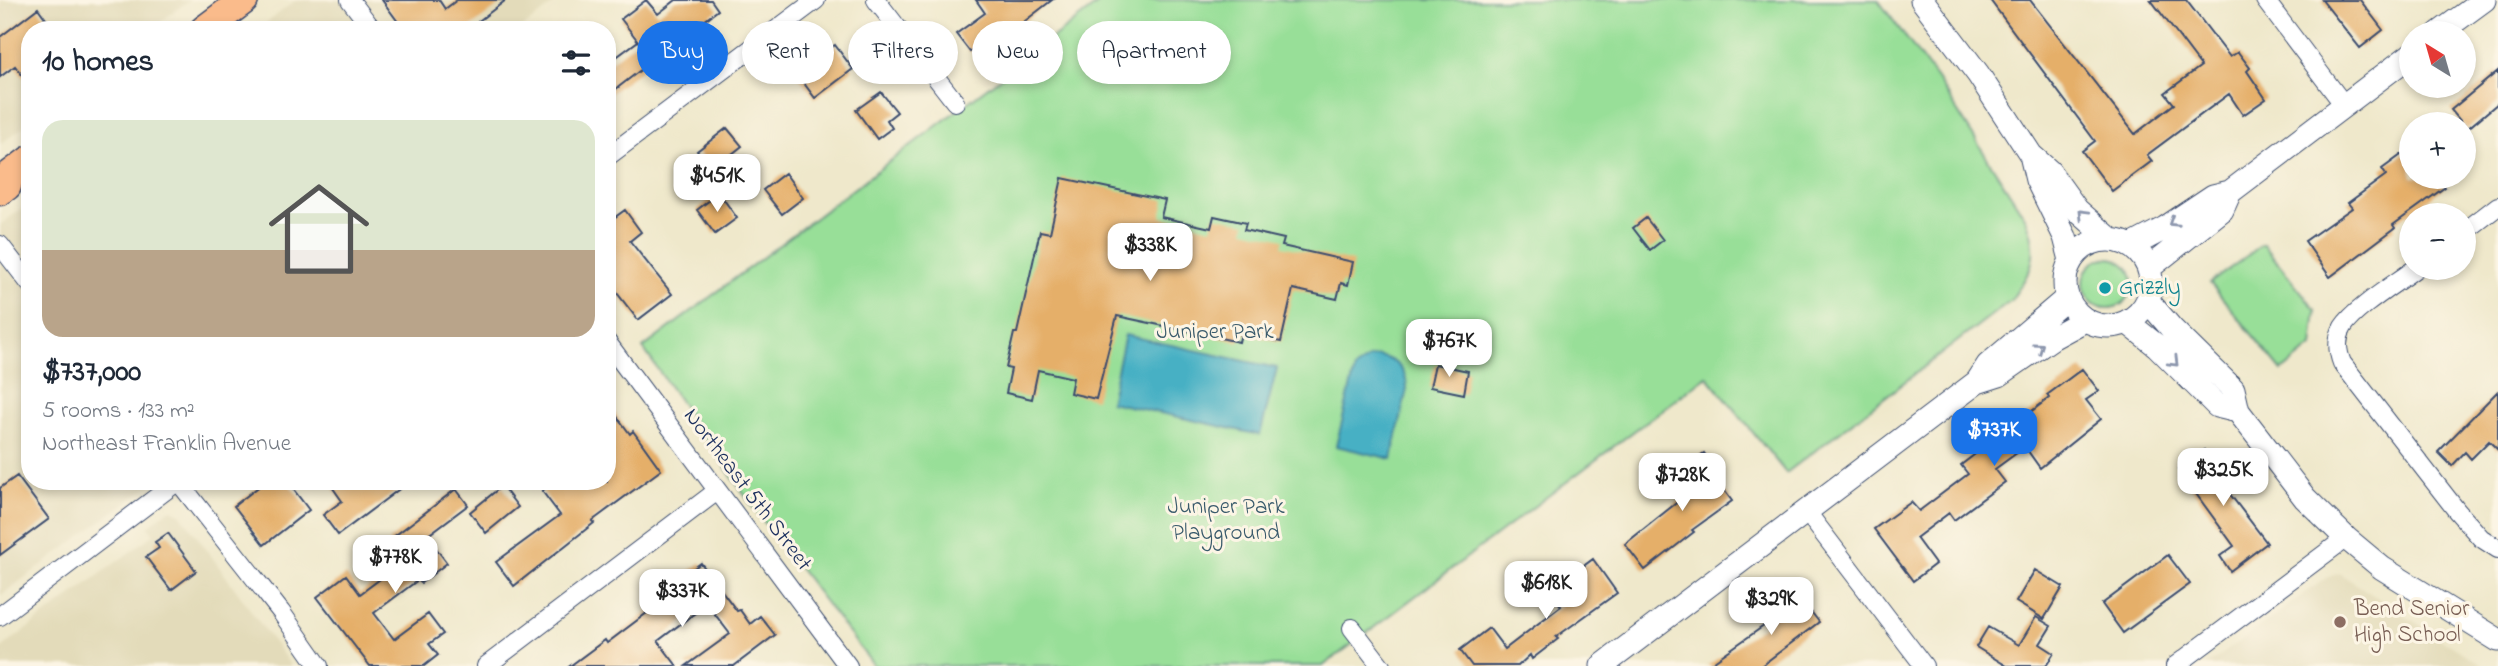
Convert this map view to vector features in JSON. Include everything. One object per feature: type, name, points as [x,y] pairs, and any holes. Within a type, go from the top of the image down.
[{"type":"main road","points":[[216,21],[244,0]]},
{"type":"street","points":[[350,0],[366,21]]},
{"type":"street","points":[[616,151],[816,0]]},
{"type":"street","points":[[876,0],[955,102]]},
{"type":"street","points":[[1922,0],[1978,74],[2031,155],[2049,171],[2077,210],[2120,243],[2142,256],[2149,268],[2152,279],[2148,301],[2140,313],[2113,327],[2098,326],[2074,311],[2067,299],[2064,285],[2071,260],[2088,244],[2120,243],[2165,228],[2213,196],[2230,192],[2399,64]]},
{"type":"street","points":[[2265,0],[2344,105]]},
{"type":"street","points":[[2455,21],[2484,0]]},
{"type":"street","points":[[2031,155],[2037,180],[2066,237],[2071,260]]},
{"type":"street","points":[[2149,268],[2222,209],[2230,192]]},
{"type":"street","points":[[2476,223],[2498,206]]},
{"type":"street","points":[[0,245],[21,273]]},
{"type":"street","points":[[2400,280],[2344,326],[2337,350],[2342,363],[2456,511],[2481,538],[2498,549]]},
{"type":"street","points":[[1977,382],[1987,365],[2067,299]]},
{"type":"street","points":[[2148,301],[2172,329],[2233,389],[2238,411],[2305,498],[2346,538],[2382,568],[2498,640]]},
{"type":"street","points":[[1602,666],[1977,382],[1999,375],[2052,338],[2085,320]]},
{"type":"street","points":[[2127,322],[2157,346],[2217,406],[2238,411]]},
{"type":"street","name":"Northeast 5th Street","points":[[616,354],[848,666]]},
{"type":"street","points":[[0,616],[166,490]]},
{"type":"street","points":[[185,490],[281,612],[319,666]]},
{"type":"street","points":[[486,666],[718,491]]},
{"type":"street","points":[[1806,511],[1924,666]]},
{"type":"street","points":[[2175,666],[2346,538]]},
{"type":"street","points":[[1352,628],[1381,666]]},
{"type":"shaded area","points":[[0,0],[189,0],[162,21],[21,21],[21,129],[0,144]]},
{"type":"shaded area","points":[[296,0],[559,0],[532,21],[269,21]]},
{"type":"shaded area","points":[[21,209],[21,490],[143,490],[0,596],[0,225]]},
{"type":"shaded area","points":[[171,509],[180,513],[291,666],[0,666],[0,649],[154,534],[148,526]]},
{"type":"shaded area","name":"Bend Senior High School","points":[[2339,573],[2483,666],[2206,666],[2326,578]]},
{"type":"green space","name":"Juniper Park","points":[[1103,0],[1878,0],[1937,79],[2026,219],[2033,243],[2032,262],[2011,300],[1786,473],[1707,376],[1323,666],[874,666],[757,513],[643,348],[992,84],[1063,84],[1063,30]]},
{"type":"green space","points":[[2263,244],[2316,310],[2312,347],[2282,371],[2210,283]]},
{"type":"green space","points":[[2108,258],[2126,265],[2133,283],[2126,301],[2108,308],[2090,301],[2083,283],[2090,265]]},
{"type":"water","points":[[1125,335],[1277,368],[1260,435],[1110,402]]},
{"type":"water","points":[[1379,356],[1400,367],[1407,382],[1392,459],[1336,446],[1355,369],[1369,358]]},
{"type":"building","points":[[382,0],[439,0],[445,9],[457,0],[506,0],[479,21],[397,21]]},
{"type":"building","points":[[646,0],[658,14],[676,0],[711,0],[718,10],[704,21],[637,21],[637,40],[621,19]]},
{"type":"building","points":[[976,0],[1052,0],[1025,21],[974,21],[985,13]]},
{"type":"building","points":[[1990,0],[2030,0],[2135,134],[2174,104],[2165,93],[2201,66],[2151,0],[2186,0],[2230,57],[2238,52],[2250,68],[2247,71],[2266,99],[2243,115],[2229,94],[2147,155],[2152,161],[2112,191],[2082,151],[2095,141]]},
{"type":"building","points":[[2322,0],[2360,0],[2383,30],[2360,48]]},
{"type":"building","points":[[38,8],[47,21],[21,21],[21,74],[15,66],[0,77],[0,37]]},
{"type":"building","points":[[972,22],[970,52],[958,37],[958,33]]},
{"type":"building","points":[[637,42],[637,73],[616,89],[616,57]]},
{"type":"building","points":[[834,46],[848,62],[848,73],[834,84]]},
{"type":"building","points":[[2498,71],[2498,103],[2476,121],[2476,112],[2453,112],[2451,110],[2465,98],[2476,98],[2476,89]]},
{"type":"building","points":[[804,84],[833,84],[815,98]]},
{"type":"building","points":[[881,92],[897,112],[887,120],[892,128],[877,139],[856,110]]},
{"type":"building","points":[[727,128],[742,146],[727,158],[739,174],[724,186],[697,151]]},
{"type":"building","points":[[2399,157],[2399,189],[2442,189],[2423,203],[2399,203],[2399,221],[2393,225],[2395,228],[2330,277],[2305,241],[2352,208],[2348,203],[2386,175],[2382,169]]},
{"type":"building","points":[[785,173],[803,198],[782,214],[763,190]]},
{"type":"building","points":[[1062,178],[1165,200],[1161,217],[1211,228],[1214,216],[1246,223],[1244,230],[1284,239],[1282,246],[1353,262],[1348,285],[1341,283],[1337,299],[1293,289],[1281,342],[1241,333],[1239,342],[1117,316],[1096,399],[1070,393],[1073,378],[1038,370],[1032,399],[1006,393],[1011,369],[1006,368],[1014,333],[1017,333],[1040,231],[1050,233]]},
{"type":"building","points":[[719,193],[737,218],[715,234],[697,210]]},
{"type":"building","points":[[625,210],[641,232],[630,241],[672,294],[638,320],[616,292],[616,216]]},
{"type":"building","points":[[1646,218],[1663,240],[1650,250],[1633,228]]},
{"type":"building","points":[[1435,364],[1468,371],[1464,394],[1430,387]]},
{"type":"building","points":[[2082,369],[2099,391],[2086,400],[2101,419],[2040,468],[2025,447],[1995,469],[2005,482],[1954,520],[1949,513],[1916,538],[1935,564],[1913,581],[1874,529],[1911,502],[1919,511],[1968,474],[1961,465],[2049,398],[2047,395]]},
{"type":"building","points":[[2498,391],[2498,450],[2489,441],[2471,459],[2465,452],[2452,466],[2438,452]]},
{"type":"building","points":[[616,415],[630,434],[633,431],[661,470],[592,521],[594,523],[514,586],[496,562],[560,515],[542,491],[616,490]]},
{"type":"building","points":[[2204,450],[2234,489],[2229,493],[2267,543],[2230,571],[2220,556],[2234,546],[2178,469]]},
{"type":"building","points":[[1704,453],[1720,475],[1715,478],[1732,501],[1692,530],[1694,532],[1645,570],[1625,544],[1690,492],[1676,473]]},
{"type":"building","points":[[17,476],[21,481],[21,490],[27,490],[49,519],[0,555],[0,488]]},
{"type":"building","points":[[254,490],[294,490],[309,510],[264,545],[234,506]]},
{"type":"building","points":[[334,490],[398,490],[338,535],[323,515],[342,501]]},
{"type":"building","points":[[455,490],[468,505],[427,536],[447,563],[421,583],[418,580],[374,613],[394,639],[428,614],[443,634],[429,644],[438,655],[424,666],[370,666],[317,597],[346,575],[360,594],[404,561],[388,541]]},
{"type":"building","points":[[497,490],[505,490],[518,507],[486,533],[470,512]]},
{"type":"building","points":[[168,533],[196,571],[171,590],[146,557],[159,548],[155,542]]},
{"type":"building","points":[[2168,555],[2190,584],[2123,633],[2102,604]]},
{"type":"building","points":[[1593,559],[1617,593],[1556,637],[1558,639],[1532,659],[1530,655],[1518,666],[1472,666],[1460,650],[1489,628],[1505,649],[1561,606],[1550,591]]},
{"type":"building","points":[[701,563],[750,624],[760,616],[775,635],[734,666],[686,666],[730,634],[707,604],[658,641],[677,666],[570,666],[605,640],[607,643],[664,600],[659,594]]},
{"type":"building","points":[[2035,570],[2063,587],[2044,619],[2016,602]]},
{"type":"building","points":[[1799,596],[1819,622],[1761,666],[1707,666],[1768,623],[1767,621]]},
{"type":"building","points":[[2036,617],[2051,626],[2040,644],[2054,653],[2046,666],[2007,666],[1976,647],[1988,627],[2019,645]]},
{"type":"place","name":"Grizzly","points":[[2105,288]]},
{"type":"place","name":"Bend Senior High School","points":[[2340,622]]},
{"type":"park label","name":"Juniper Park Playground","points":[[1226,520]]}]
